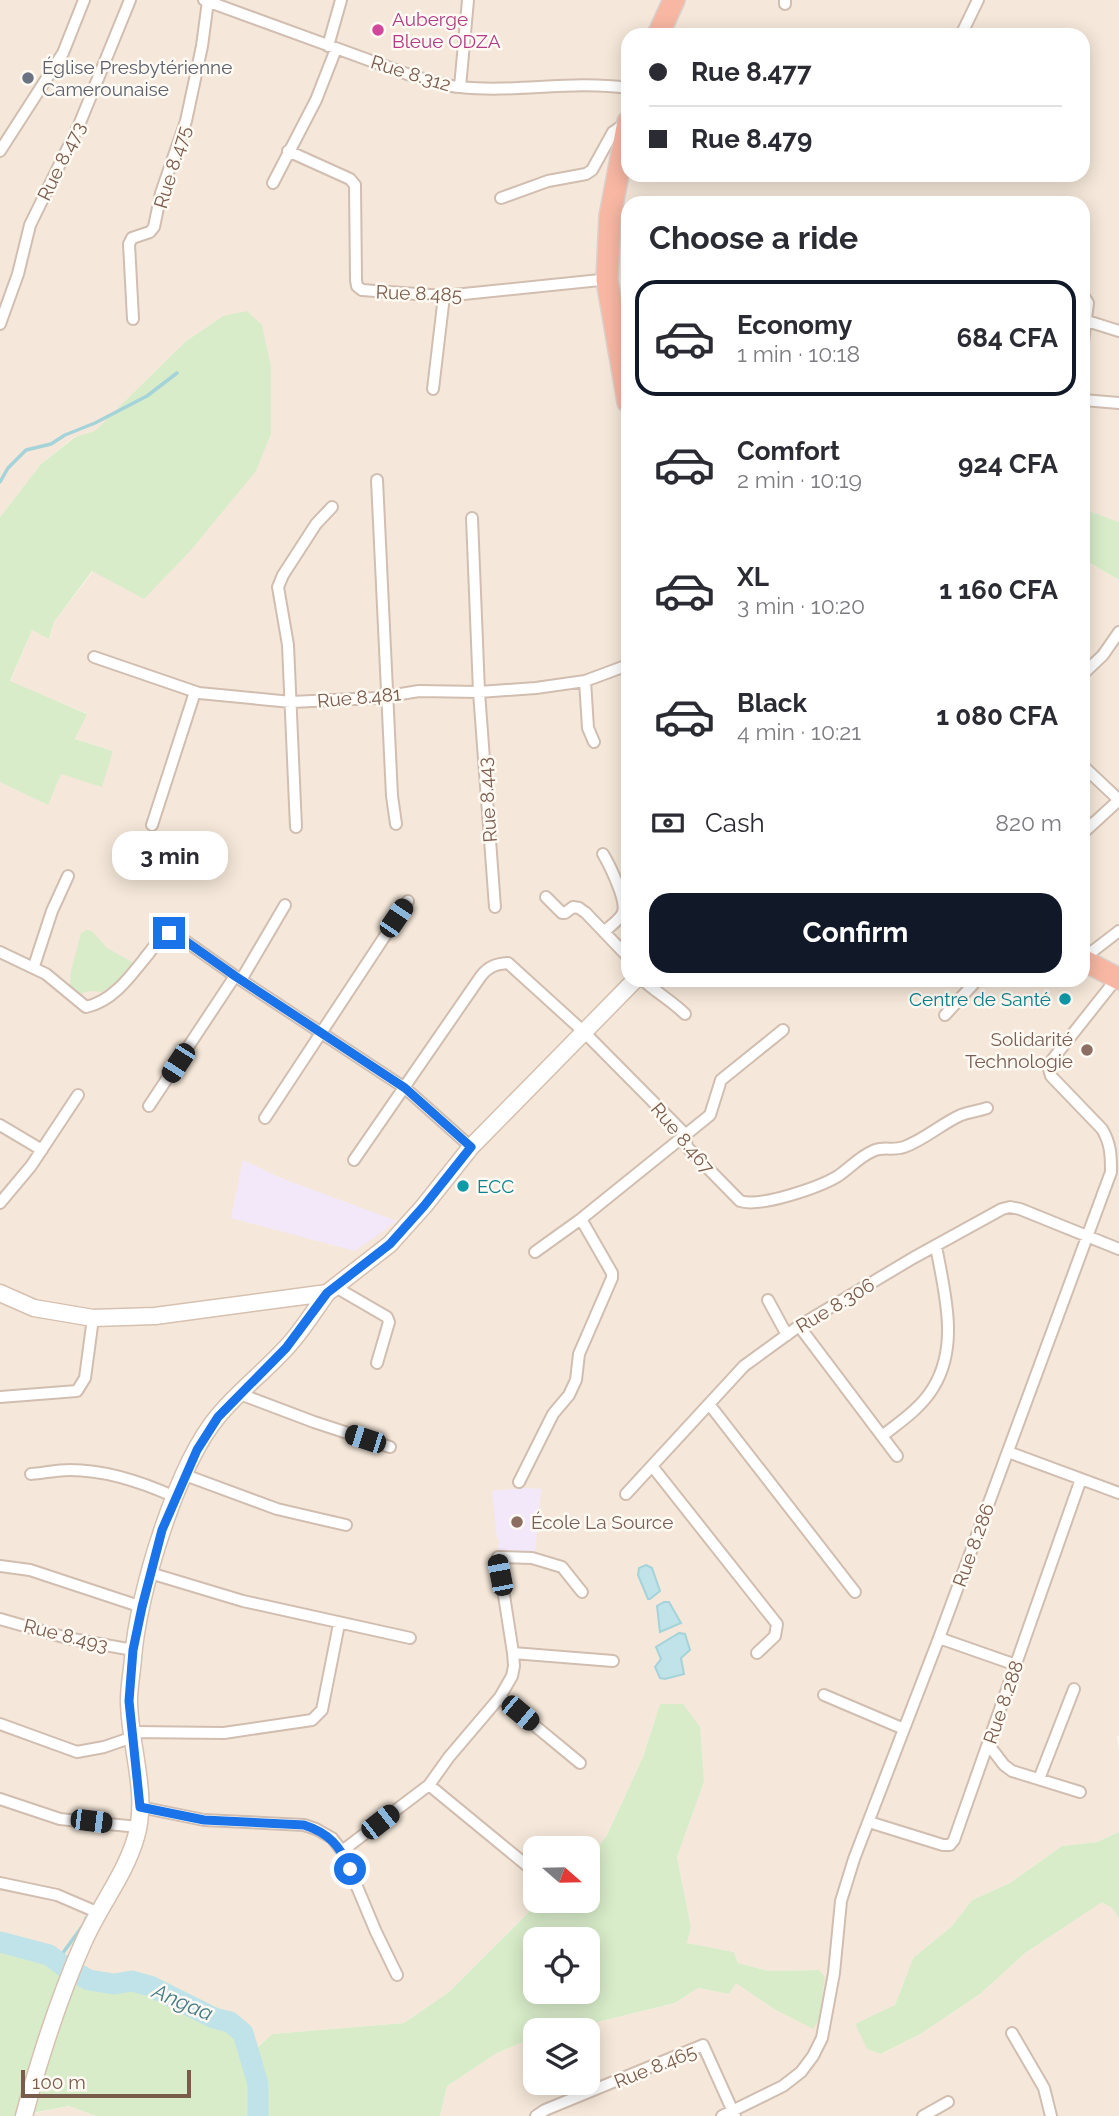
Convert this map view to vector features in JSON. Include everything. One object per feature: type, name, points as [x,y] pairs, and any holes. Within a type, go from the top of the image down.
[{"type":"highway","points":[[661,28],[674,0]]},
{"type":"highway","points":[[669,28],[681,0]]},
{"type":"highway","points":[[621,328],[612,279],[622,182]]},
{"type":"highway","points":[[1090,958],[1118,975]]},
{"type":"street","points":[[0,151],[63,54],[84,0]]},
{"type":"street","name":"Rue 8.473","points":[[0,324],[18,274],[30,225],[79,125],[130,0]]},
{"type":"street","points":[[273,183],[322,86],[341,0]]},
{"type":"street","points":[[460,87],[468,0]]},
{"type":"street","points":[[964,28],[978,0]]},
{"type":"street","name":"Rue 8.312","points":[[206,1],[407,74],[460,87],[562,84],[621,88]]},
{"type":"street","name":"Rue 8.475","points":[[133,319],[129,244],[132,238],[150,232],[154,227],[161,194],[189,112],[206,1]]},
{"type":"street","points":[[501,198],[548,181],[586,174],[592,170],[613,132],[621,126]]},
{"type":"street","name":"Rue 8.485","points":[[288,151],[350,179],[355,186],[357,286],[362,290],[444,296],[612,279]]},
{"type":"street","points":[[433,389],[444,296]]},
{"type":"street","points":[[1090,322],[1119,331]]},
{"type":"street","points":[[1090,401],[1119,403]]},
{"type":"street","points":[[377,480],[392,796],[396,824]]},
{"type":"street","points":[[296,827],[288,645],[278,587],[316,524],[332,507]]},
{"type":"street","name":"Rue 8.443","points":[[472,518],[479,692],[495,907]]},
{"type":"street","points":[[1090,667],[1119,632]]},
{"type":"street","name":"Rue 8.481","points":[[94,657],[195,692],[291,702],[387,696],[419,691],[479,692],[536,688],[585,681],[621,668]]},
{"type":"street","points":[[585,681],[589,728],[594,742]]},
{"type":"street","points":[[152,824],[195,692]]},
{"type":"street","points":[[1090,773],[1119,800],[1090,827]]},
{"type":"street","points":[[603,854],[612,870],[621,897]]},
{"type":"street","points":[[33,966],[52,911],[68,876]]},
{"type":"street","points":[[546,897],[562,913],[573,907],[579,908],[621,950]]},
{"type":"street","points":[[265,1118],[408,901]]},
{"type":"street","points":[[149,1106],[285,905]]},
{"type":"street","points":[[604,932],[621,915]]},
{"type":"street","points":[[1090,951],[1119,931]]},
{"type":"street","points":[[1,954],[33,966],[61,985],[81,1005],[91,1007],[110,997],[134,973],[162,937],[169,933],[177,935],[405,1088],[471,1147]]},
{"type":"street","name":"Rue 8.467","points":[[405,1088],[481,976],[488,968],[508,963],[584,1032],[685,1134],[687,1147],[740,1201],[749,1204],[802,1192],[822,1184],[871,1151],[906,1146],[961,1115],[987,1108]]},
{"type":"street","name":"Rue 8.286","points":[[722,2116],[734,2113],[783,2086],[801,2072],[822,2038],[834,1973],[841,1901],[854,1859],[939,1638],[1111,1172],[1108,1139],[1102,1129],[1051,1076],[1049,1069],[1052,1059],[1118,975]]},
{"type":"street","points":[[24,2116],[71,1971],[129,1856],[138,1827],[140,1807],[129,1701],[133,1650],[162,1530],[207,1432],[286,1348],[332,1290],[390,1244],[471,1147],[628,987]]},
{"type":"street","points":[[651,987],[671,1000],[685,1014]]},
{"type":"street","points":[[945,1015],[971,987]]},
{"type":"street","points":[[535,1252],[581,1219],[710,1115],[721,1080],[783,1030]]},
{"type":"street","points":[[354,1160],[405,1088]]},
{"type":"street","points":[[2,1197],[42,1150],[78,1095]]},
{"type":"street","points":[[0,1125],[42,1150]]},
{"type":"street","name":"Rue 8.306","points":[[626,1494],[744,1366],[799,1326],[936,1246],[1010,1207],[1119,1250]]},
{"type":"street","points":[[519,1482],[553,1414],[569,1395],[576,1380],[579,1354],[612,1278],[612,1273],[581,1219]]},
{"type":"street","points":[[882,1436],[920,1404],[934,1386],[941,1368],[946,1348],[948,1311],[936,1246]]},
{"type":"street","points":[[0,1293],[34,1307],[93,1318],[155,1316],[332,1290],[387,1317],[389,1322],[377,1363]]},
{"type":"street","points":[[768,1300],[787,1335]]},
{"type":"street","points":[[0,1397],[77,1391],[85,1378],[93,1318]]},
{"type":"street","points":[[799,1326],[897,1456]]},
{"type":"street","points":[[240,1394],[390,1447]]},
{"type":"street","points":[[709,1404],[855,1592]]},
{"type":"street","points":[[1007,1452],[1119,1493]]},
{"type":"street","points":[[652,1466],[777,1624],[775,1636],[757,1653]]},
{"type":"street","points":[[32,1474],[69,1470],[89,1472],[139,1481],[175,1497]]},
{"type":"street","points":[[185,1475],[277,1509],[346,1525]]},
{"type":"street","name":"Rue 8.288","points":[[869,1822],[950,1845],[954,1840],[1082,1479]]},
{"type":"street","points":[[342,1851],[429,1785],[500,1697],[512,1676],[513,1653],[498,1560],[500,1556],[533,1558],[562,1567],[582,1592]]},
{"type":"street","points":[[0,1566],[30,1570],[142,1607]]},
{"type":"street","points":[[150,1573],[243,1601],[410,1638]]},
{"type":"street","name":"Rue 8.493","points":[[0,1619],[67,1638],[133,1650]]},
{"type":"street","points":[[0,1724],[77,1752],[104,1747],[133,1734],[224,1733],[312,1720],[322,1710],[339,1624]]},
{"type":"street","points":[[939,1638],[1016,1665]]},
{"type":"street","points":[[513,1653],[613,1661]]},
{"type":"street","points":[[1038,1779],[1074,1689]]},
{"type":"street","points":[[824,1695],[904,1729]]},
{"type":"street","points":[[500,1697],[580,1763]]},
{"type":"street","points":[[988,1744],[1008,1769],[1080,1792]]},
{"type":"street","points":[[429,1785],[523,1862]]},
{"type":"street","points":[[0,1799],[60,1819],[138,1827]]},
{"type":"street","points":[[140,1807],[204,1820],[304,1825],[332,1838],[342,1851],[397,1975]]},
{"type":"street","points":[[0,1883],[57,1895],[99,1913]]},
{"type":"street","points":[[1012,2034],[1044,2088],[1051,2116]]},
{"type":"street","name":"Rue 8.465","points":[[536,2116],[545,2109],[703,2045],[734,2113]]},
{"type":"street","points":[[923,2116],[948,2102]]},
{"type":"shaded area","points":[[0,0],[1119,0],[1119,522],[1090,512],[1090,196],[621,196],[621,987],[1090,987],[1090,563],[1119,580],[1119,1832],[1097,1842],[1062,1846],[1010,1883],[972,1900],[951,1927],[913,1958],[895,2005],[867,2049],[882,2054],[922,2033],[980,1994],[1025,1953],[1102,1901],[1112,1908],[1119,1918],[1119,2116],[440,2116],[447,2086],[497,2053],[523,2042],[523,2095],[600,2095],[600,2021],[675,2003],[698,1988],[729,1994],[736,1982],[774,2009],[812,2028],[819,2020],[819,1970],[769,1971],[738,1963],[734,1952],[687,1943],[691,1927],[677,1857],[704,1782],[660,1704],[643,1757],[600,1845],[600,1836],[523,1836],[523,1913],[528,1913],[449,1992],[404,2023],[272,2034],[248,2055],[243,2033],[230,2022],[214,2018],[132,1981],[114,1984],[89,1980],[49,1955],[0,1942],[0,782],[48,804],[60,774],[113,751],[75,739],[86,713],[10,682],[32,630],[50,638],[54,622],[93,571],[223,316],[185,342],[95,432],[74,437],[41,464],[0,517]]},
{"type":"shaded area","points":[[243,1160],[281,1178],[397,1221],[355,1251],[231,1218]]},
{"type":"shaded area","name":"École La Source","points":[[541,1489],[535,1554],[498,1550],[499,1539],[492,1491]]},
{"type":"shaded area","points":[[69,2106],[96,2116],[17,2116],[45,2111]]},
{"type":"green space","points":[[247,311],[262,325],[271,367],[271,434],[256,471],[191,550],[144,599],[92,571],[54,622],[49,639],[32,630],[10,681],[87,714],[75,739],[113,751],[102,787],[61,774],[48,805],[0,782],[0,517],[41,464],[75,437],[95,431],[185,342],[223,316]]},
{"type":"green space","points":[[1090,512],[1119,522],[1119,580],[1090,563]]},
{"type":"green space","points":[[92,931],[107,948],[134,963],[124,977],[102,992],[79,994],[70,986],[71,971],[81,933]]},
{"type":"green space","points":[[660,1704],[683,1704],[700,1727],[704,1782],[677,1857],[691,1927],[687,1943],[734,1952],[738,1963],[769,1971],[819,1970],[825,1977],[819,2020],[813,2029],[774,2009],[736,1983],[729,1994],[698,1988],[675,2003],[600,2021],[600,2018],[523,2018],[523,2042],[497,2053],[447,2086],[440,2116],[96,2116],[69,2106],[17,2116],[0,2116],[0,1942],[49,1955],[89,1980],[114,1984],[132,1981],[150,1986],[214,2018],[230,2022],[243,2033],[249,2055],[272,2034],[404,2023],[449,1992],[528,1913],[600,1913],[600,1845],[643,1757]]},
{"type":"green space","points":[[1119,1832],[1119,1918],[1112,1908],[1102,1902],[1025,1953],[980,1994],[922,2033],[881,2054],[867,2049],[855,2024],[895,2005],[913,1958],[951,1927],[972,1900],[1010,1883],[1062,1846],[1097,1842]]},
{"type":"water","points":[[646,1565],[652,1568],[660,1591],[650,1599],[638,1575],[639,1568]]},
{"type":"water","points":[[669,1602],[681,1623],[660,1632],[657,1606]]},
{"type":"water","points":[[679,1633],[685,1634],[690,1650],[681,1658],[684,1674],[660,1678],[655,1667],[661,1659],[656,1647]]},
{"type":"waterway","points":[[0,482],[8,468],[26,450],[51,444],[95,423],[147,396],[177,373]]},
{"type":"waterway","points":[[57,1961],[86,1918]]},
{"type":"waterway","name":"Angaa","points":[[0,1942],[49,1955],[89,1980],[114,1984],[132,1981],[150,1986],[214,2018],[230,2022],[243,2033],[258,2084],[258,2116]]},
{"type":"place","name":"Auberge Bleue ODZA","points":[[378,30]]},
{"type":"place","name":"Église Presbytérienne Camerounaise","points":[[28,78]]},
{"type":"place","name":"Centre de Santé","points":[[1065,999]]},
{"type":"place","name":"Solidarité Technologie","points":[[1087,1050]]},
{"type":"place","name":"ECC","points":[[463,1186]]},
{"type":"place","name":"École La Source","points":[[517,1522]]},
{"type":"route","points":[[169,933],[177,935],[405,1088],[471,1147],[390,1244],[337,1288],[327,1293],[294,1339],[229,1405],[207,1432],[162,1530],[133,1650],[129,1701],[140,1807],[204,1820],[304,1825],[332,1838],[342,1851],[350,1869]]}]
